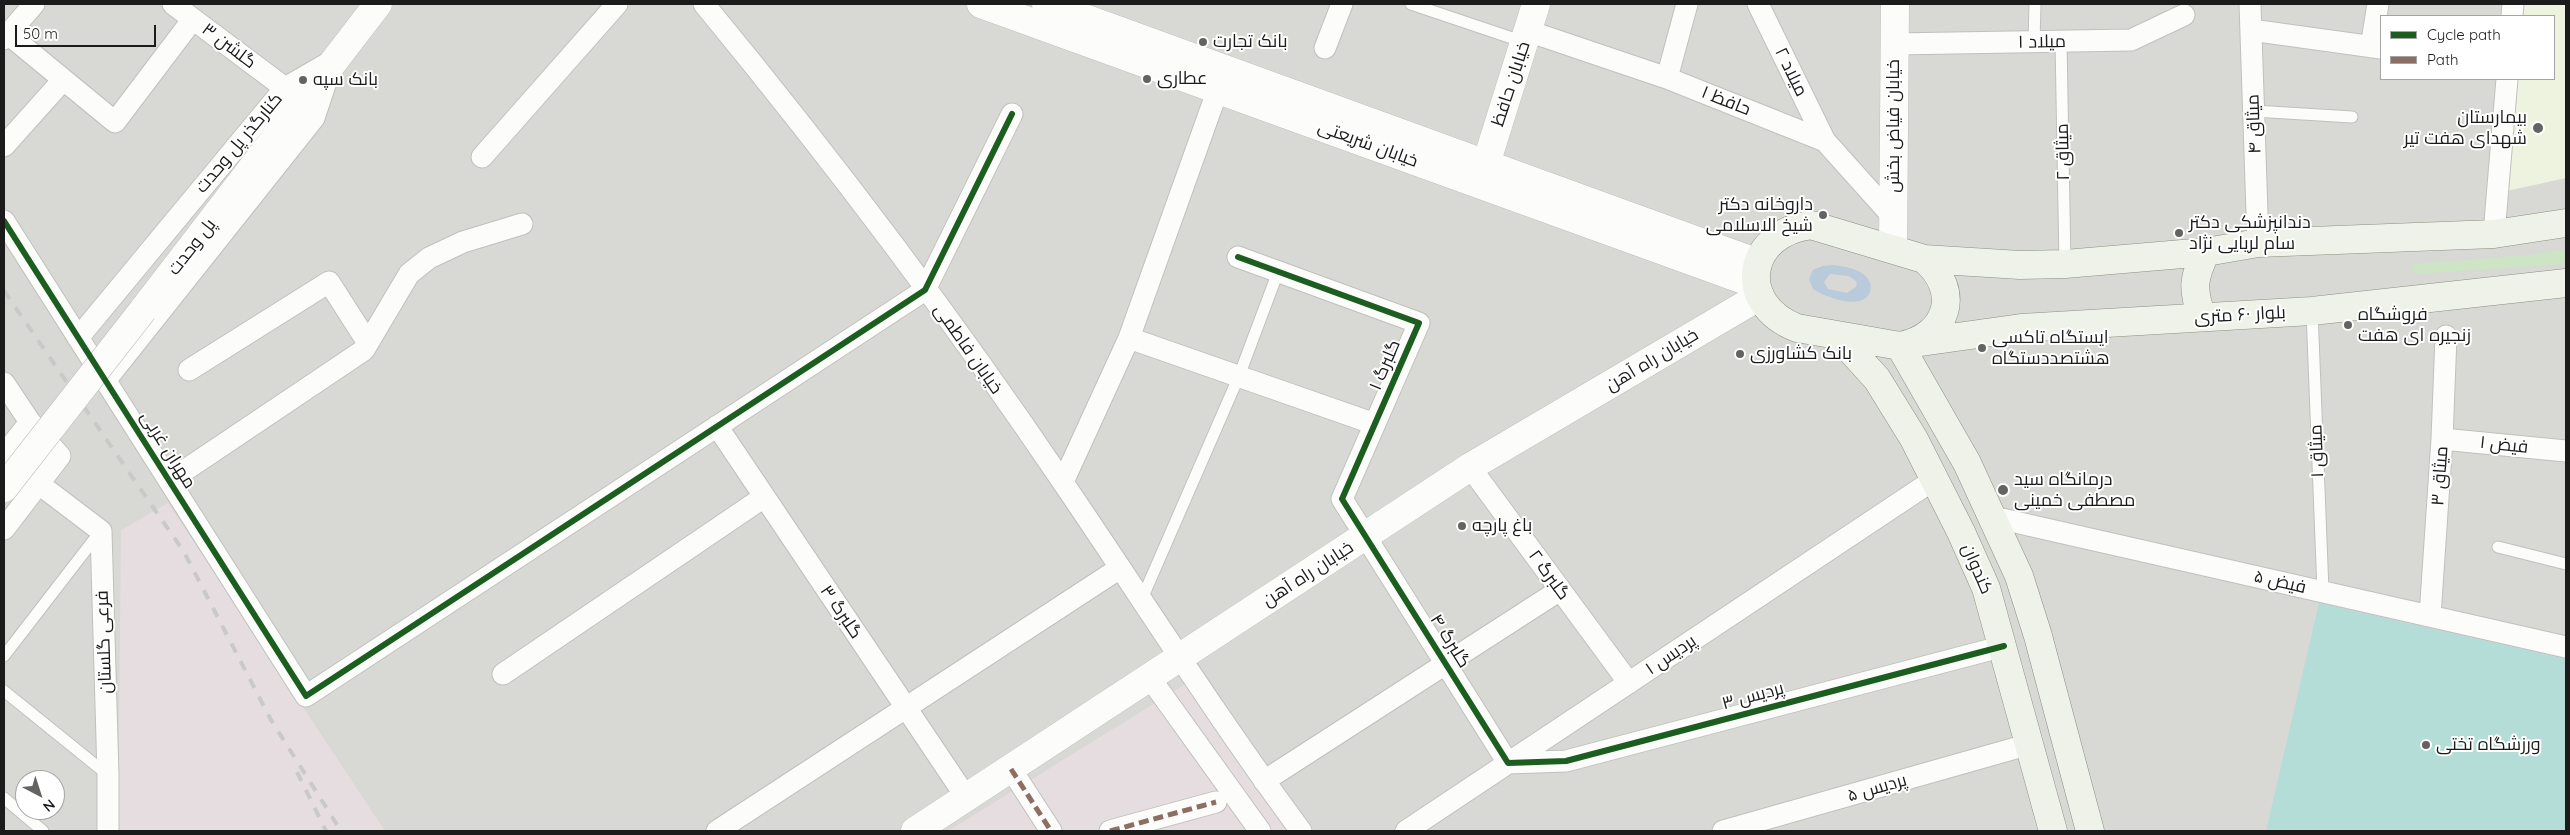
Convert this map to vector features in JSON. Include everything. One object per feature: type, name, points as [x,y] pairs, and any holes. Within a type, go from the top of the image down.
[{"type":"main road","points":[[1758,281],[1766,247],[1778,235],[1794,227],[1811,225],[1924,259],[2020,265],[2065,264],[2206,252],[2258,244],[2494,234],[2566,223]]},
{"type":"main road","points":[[2202,317],[2194,291],[2194,281],[2206,252]]},
{"type":"main road","points":[[1907,345],[1928,336],[1938,325],[1944,312],[1946,296],[1943,282],[1935,269],[1924,259]]},
{"type":"main road","name":"بلوار ۶۰ متری","points":[[1758,281],[1768,311],[1781,322],[1797,328],[1907,345],[2020,328],[2312,311],[2566,283]]},
{"type":"main road","name":"کندوان","points":[[1837,335],[1877,379],[1935,479],[1986,588],[2004,646],[2053,831]]},
{"type":"main road","name":"کندوان","points":[[1907,345],[1993,517],[2019,576],[2090,831]]},
{"type":"street","points":[[34,4],[6,37],[114,122],[192,19]]},
{"type":"street","name":"گلشن ۳","points":[[173,4],[285,88]]},
{"type":"street","name":"پل وحدت","points":[[4,488],[301,106],[332,60],[378,4]]},
{"type":"street","points":[[482,157],[617,4]]},
{"type":"street","name":"خیابان فاطمی","points":[[704,4],[809,131],[926,290],[1063,482],[1179,658],[1301,831]]},
{"type":"street","name":"خیابان شریعتی","points":[[981,4],[1758,281]]},
{"type":"street","name":"خیابان شریعتی","points":[[1046,4],[1486,164],[1758,281]]},
{"type":"street","points":[[1326,48],[1342,4]]},
{"type":"street","name":"خیابان حافظ","points":[[1486,164],[1536,4]]},
{"type":"street","points":[[1667,78],[1687,4]]},
{"type":"street","name":"میلاد ۲","points":[[1758,4],[1825,141]]},
{"type":"street","name":"خیابان فیاض بخش","points":[[1894,249],[1895,4]]},
{"type":"street","name":"میثاق ۴","points":[[2250,4],[2258,244]]},
{"type":"street","points":[[2251,30],[2376,47],[2378,4]]},
{"type":"street","name":"میلاد ۱","points":[[1894,44],[2132,40],[2184,15]]},
{"type":"street","name":"حافظ ۱","points":[[1526,36],[1667,78],[1825,141],[1894,218]]},
{"type":"street","points":[[106,381],[314,118],[332,60]]},
{"type":"street","name":"کنارگذر پل وحدت","points":[[78,338],[285,88],[332,60]]},
{"type":"street","points":[[4,146],[63,80]]},
{"type":"street","points":[[2494,234],[2507,80]]},
{"type":"street","points":[[1063,482],[1130,338],[1218,89]]},
{"type":"street","points":[[716,426],[926,290],[1012,114]]},
{"type":"street","name":"مهران غربی","points":[[4,221],[306,696],[716,426]]},
{"type":"street","points":[[169,481],[364,350],[409,274],[429,258],[463,242],[522,224]]},
{"type":"street","name":"گلبرگ ۱","points":[[1238,257],[1419,323],[1342,499],[1366,535]]},
{"type":"street","name":"خیابان راه آهن","points":[[915,831],[1758,281]]},
{"type":"street","points":[[189,370],[329,282],[368,344]]},
{"type":"street","name":"میثاق ۳","points":[[2430,616],[2442,439],[2446,336]]},
{"type":"street","points":[[1130,338],[1375,424]]},
{"type":"street","points":[[4,383],[30,422],[60,456],[4,529]]},
{"type":"street","points":[[4,455],[30,422]]},
{"type":"street","name":"گلبرگ ۳","points":[[716,426],[966,797]]},
{"type":"street","name":"فیض ۱","points":[[2442,439],[2566,451]]},
{"type":"street","name":"گلبرگ ۲","points":[[1470,468],[1629,683]]},
{"type":"street","name":"پردیس ۱","points":[[1406,831],[1935,479]]},
{"type":"street","points":[[39,484],[101,531]]},
{"type":"street","points":[[503,674],[764,497]]},
{"type":"street","name":"فیض ۵","points":[[1993,517],[2566,647]]},
{"type":"street","name":"فرعی گلستان","points":[[101,531],[108,831]]},
{"type":"street","name":"گلبرگ ۴","points":[[1366,535],[1508,763]]},
{"type":"street","points":[[717,831],[1120,568]]},
{"type":"street","points":[[1264,781],[1560,590]]},
{"type":"street","name":"پردیس ۳","points":[[1508,763],[1566,761],[2004,646]]},
{"type":"street","points":[[1150,678],[1260,831]]},
{"type":"street","name":"پردیس ۵","points":[[1723,831],[2030,744]]},
{"type":"street","points":[[1011,769],[1051,831]]},
{"type":"street","points":[[1110,831],[1216,802]]},
{"type":"lane","points":[[1410,4],[1526,36]]},
{"type":"lane","points":[[2034,42],[2035,4]]},
{"type":"lane","name":"میثاق ۲","points":[[2061,41],[2065,264]]},
{"type":"lane","points":[[2254,112],[2352,118]]},
{"type":"lane","points":[[1141,601],[1240,376],[1278,272]]},
{"type":"lane","name":"میثاق ۱","points":[[2312,311],[2323,591]]},
{"type":"lane","points":[[4,656],[101,531]]},
{"type":"lane","points":[[2498,547],[2566,564]]},
{"type":"lane","points":[[4,691],[108,775]]},
{"type":"lane","points":[[4,798],[43,831]]},
{"type":"shaded area","points":[[4,4],[2566,4],[2566,831],[4,831]]},
{"type":"shaded area","name":"بیمارستان شهدای هفت تیر","points":[[2523,4],[2566,4],[2566,178],[2502,192],[2515,80],[2555,80],[2555,15],[2522,15]]},
{"type":"shaded area","points":[[1833,265],[1861,272],[1869,280],[1871,286],[1869,295],[1863,300],[1856,302],[1837,299],[1819,293],[1813,289],[1809,279],[1813,270]],"holes":[[[1830,274],[1849,276],[1857,282],[1856,287],[1847,293],[1828,289],[1824,282]]]},
{"type":"shaded area","points":[[168,503],[385,831],[118,831],[121,530]]},
{"type":"shaded area","name":"ورزشگاه تختی","points":[[2319,603],[2566,659],[2566,831],[2266,831]]},
{"type":"shaded area","points":[[1202,674],[1305,831],[948,831]]},
{"type":"green space","points":[[2566,249],[2566,264],[2414,274],[2414,264],[2530,255]]},
{"type":"railway","points":[[4,291],[184,552],[271,720],[341,831]]},
{"type":"railway","points":[[297,772],[326,831]]},
{"type":"marked path","points":[[1011,769],[1051,831]]},
{"type":"marked path","points":[[1110,831],[1216,802]]},
{"type":"cycle path","points":[[4,221],[306,696],[925,290],[1012,114]]},
{"type":"cycle path","points":[[1238,257],[1419,323],[1342,499],[1508,763],[1566,761],[2004,646]]},
{"type":"place","name":"بانک تجارت","points":[[1203,42]]},
{"type":"place","name":"عطاری","points":[[1147,79]]},
{"type":"place","name":"بانک سپه","points":[[303,80]]},
{"type":"place","name":"بیمارستان شهدای هفت تیر","points":[[2538,128]]},
{"type":"place","name":"داروخانه دکتر شیخ الاسلامی","points":[[1823,215]]},
{"type":"place","name":"دندانپزشکی دکتر سام لریایی نژاد","points":[[2179,233]]},
{"type":"place","name":"فروشگاه زنجیره ای هفت","points":[[2348,325]]},
{"type":"place","name":"ایستگاه تاکسی هشتصددستگاه","points":[[1982,348]]},
{"type":"place","name":"بانک کشاورزی","points":[[1740,354]]},
{"type":"place","name":"درمانگاه سید مصطفی خمینی","points":[[2003,490]]},
{"type":"place","name":"باغ پارچه","points":[[1462,526]]},
{"type":"place","name":"ورزشگاه تختی","points":[[2426,745]]}]
